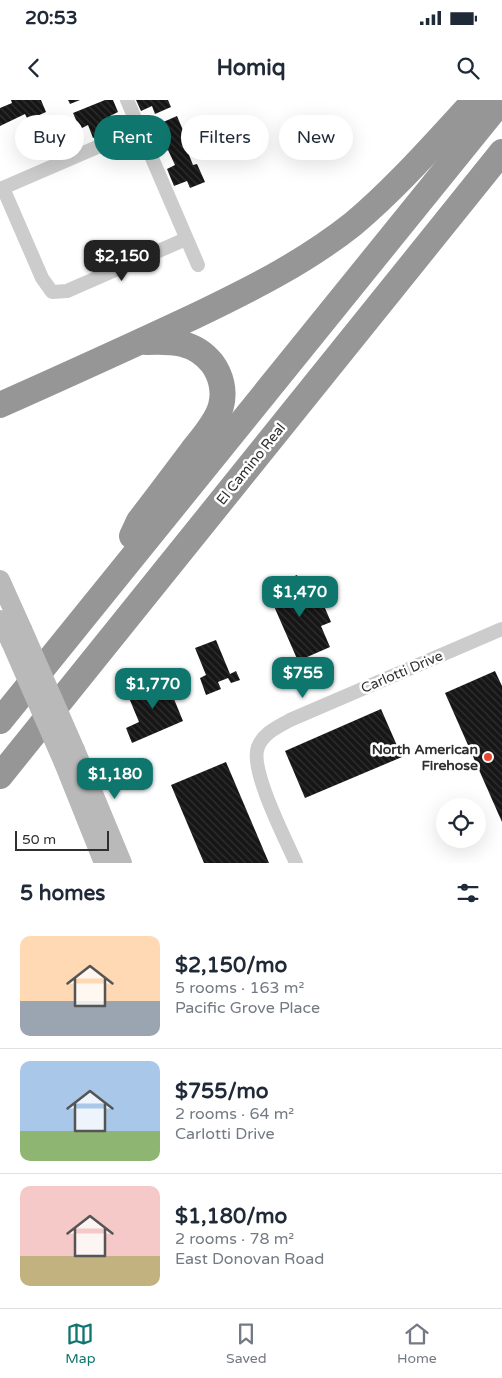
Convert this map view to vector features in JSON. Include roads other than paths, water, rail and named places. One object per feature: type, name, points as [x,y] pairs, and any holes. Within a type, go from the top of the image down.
[{"type":"highway","points":[[0,405],[141,342],[265,282],[305,259],[353,224],[398,182],[475,100]]},
{"type":"highway","points":[[0,721],[502,100]]},
{"type":"highway","name":"El Camino Real","points":[[0,776],[502,152]]},
{"type":"highway","points":[[95,602],[139,521],[206,432],[221,407],[222,386],[216,369],[206,356],[190,345],[172,341],[141,342]]},
{"type":"main road","points":[[0,580],[16,635],[70,757],[122,863]]},
{"type":"main road","points":[[0,620],[16,635]]},
{"type":"main road","points":[[70,757],[104,863]]},
{"type":"street","points":[[127,100],[133,115]]},
{"type":"street","points":[[94,149],[2,189],[42,278],[52,292],[67,291],[186,239]]},
{"type":"street","points":[[152,160],[198,265]]},
{"type":"street","name":"Carlotti Drive","points":[[296,863],[266,794],[256,762],[258,747],[266,734],[290,720],[502,629]]},
{"type":"place","name":"North American Firehose","points":[[488,757]]}]
